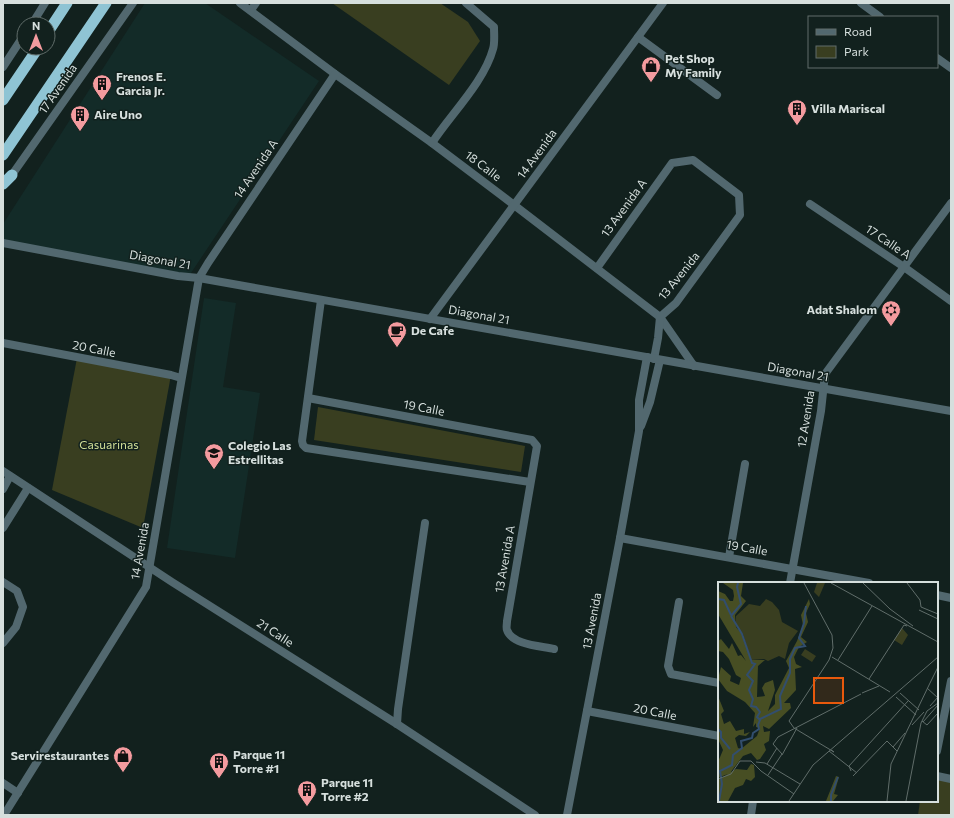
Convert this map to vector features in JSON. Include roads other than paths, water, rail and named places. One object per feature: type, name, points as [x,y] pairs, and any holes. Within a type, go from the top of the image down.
[{"type":"highway","points":[[3,155],[106,3]]},
{"type":"highway","points":[[56,20],[67,4]]},
{"type":"highway","points":[[3,100],[33,56]]},
{"type":"highway","points":[[3,184],[12,175]]},
{"type":"street","points":[[37,16],[46,3]]},
{"type":"street","name":"17 Avenida","points":[[3,188],[133,3]]},
{"type":"street","name":"18 Calle","points":[[240,3],[335,74],[432,143],[660,317],[694,366]]},
{"type":"street","points":[[251,10],[256,3]]},
{"type":"street","points":[[432,143],[445,123],[481,77],[494,48],[494,27],[466,3]]},
{"type":"street","name":"14 Avenida","points":[[430,319],[663,3]]},
{"type":"street","points":[[860,3],[879,16]]},
{"type":"street","points":[[638,37],[716,95]]},
{"type":"street","points":[[3,67],[16,47]]},
{"type":"street","points":[[938,59],[951,68]]},
{"type":"street","name":"14 Avenida A","points":[[199,278],[335,74]]},
{"type":"street","name":"13 Avenida A","points":[[597,268],[672,163],[692,160],[739,194],[740,215]]},
{"type":"street","name":"12 Avenida","points":[[790,582],[821,411],[825,374],[951,203]]},
{"type":"street","name":"17 Calle A","points":[[810,204],[904,267],[951,301]]},
{"type":"street","name":"13 Avenida","points":[[639,431],[650,402],[660,317],[676,303],[740,215]]},
{"type":"street","name":"Diagonal 21","points":[[3,243],[178,276],[199,278],[951,411]]},
{"type":"street","name":"14 Avenida","points":[[4,815],[146,587],[199,278]]},
{"type":"street","points":[[320,300],[302,441],[306,448],[530,482]]},
{"type":"street","name":"20 Calle","points":[[3,342],[181,378]]},
{"type":"street","name":"13 Avenida","points":[[567,815],[639,431],[639,400],[654,358]]},
{"type":"street","name":"19 Calle","points":[[308,398],[532,440],[535,442]]},
{"type":"street","name":"13 Avenida A","points":[[535,442],[537,446],[506,621],[507,630],[510,635],[520,642],[554,649]]},
{"type":"street","points":[[729,557],[745,464]]},
{"type":"street","points":[[3,489],[6,474]]},
{"type":"street","name":"21 Calle","points":[[6,474],[172,582],[397,724],[535,815]]},
{"type":"street","points":[[3,528],[28,488]]},
{"type":"street","points":[[397,724],[425,523]]},
{"type":"street","name":"19 Calle","points":[[620,538],[864,582]]},
{"type":"street","points":[[3,582],[17,591],[22,606],[16,627],[3,643]]},
{"type":"street","points":[[938,596],[951,598]]},
{"type":"street","points":[[678,602],[668,666],[671,674],[718,683]]},
{"type":"street","points":[[938,746],[951,681]]},
{"type":"street","name":"20 Calle","points":[[587,711],[718,736]]},
{"type":"street","points":[[938,776],[951,780]]},
{"type":"street","points":[[3,783],[18,793]]},
{"type":"street","points":[[751,815],[753,802]]},
{"type":"place","name":"Pet Shop My Family","points":[[651,83]]},
{"type":"place","name":"Frenos E. Garcia Jr.","points":[[102,101]]},
{"type":"place","name":"Villa Mariscal","points":[[797,126]]},
{"type":"place","name":"Aire Uno","points":[[80,132]]},
{"type":"place","name":"Adat Shalom","points":[[891,327]]},
{"type":"place","name":"De Cafe","points":[[397,348]]},
{"type":"place","name":"Colegio Las Estrellitas","points":[[214,470]]},
{"type":"place","name":"Servirestaurantes","points":[[123,773]]},
{"type":"place","name":"Parque 11 Torre #1","points":[[219,779]]},
{"type":"place","name":"Parque 11 Torre #2","points":[[307,807]]},
{"type":"park label","name":"Casuarinas","points":[[109,445]]}]
